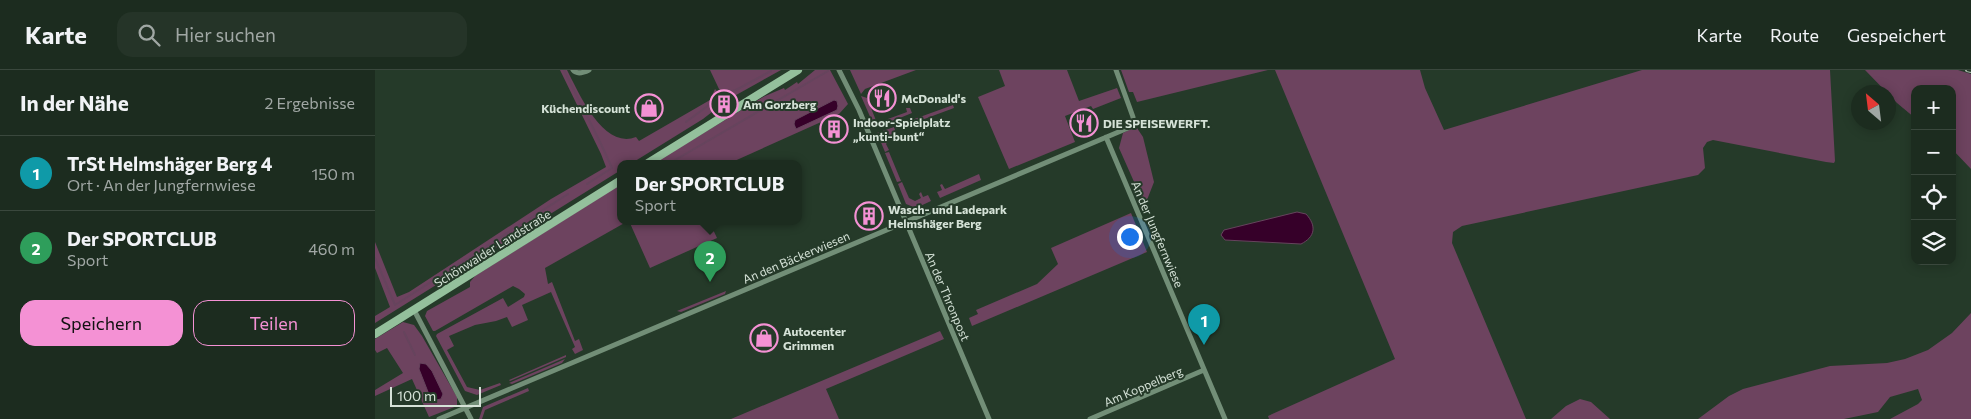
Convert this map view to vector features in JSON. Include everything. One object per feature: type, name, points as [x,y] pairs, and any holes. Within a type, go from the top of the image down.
[{"type":"main road","points":[[653,160],[798,70]]},
{"type":"main road","name":"Schönwalder Landstraße","points":[[375,334],[617,183]]},
{"type":"street","points":[[573,70],[577,73],[583,73],[589,70]]},
{"type":"street","name":"An der Thronpost","points":[[839,70],[859,110],[989,419]]},
{"type":"street","points":[[1106,137],[1127,128],[1133,121],[1132,113],[1116,70]]},
{"type":"street","name":"An den Bäckerwiesen","points":[[439,419],[1106,137]]},
{"type":"street","name":"An der Jungfernwiese","points":[[1106,137],[1225,419]]},
{"type":"street","points":[[414,310],[471,419]]},
{"type":"street","name":"Am Koppelberg","points":[[1090,419],[1205,370]]},
{"type":"shaded area","points":[[560,70],[567,70],[585,105],[603,128],[613,135],[624,139],[636,137],[639,141],[710,100],[715,89],[726,101],[703,119],[637,160],[617,160],[617,172],[375,323],[375,316],[390,307],[375,268],[375,242],[397,297],[409,292],[551,199],[606,167]]},
{"type":"shaded area","points":[[710,70],[781,70],[729,99],[719,89]]},
{"type":"shaded area","points":[[815,70],[830,70],[848,104],[839,114],[737,160],[659,160],[765,96],[784,88],[785,90],[797,82],[798,84]]},
{"type":"shaded area","points":[[850,70],[916,70],[865,89],[861,94]]},
{"type":"shaded area","points":[[999,70],[1067,70],[1079,101],[1117,88],[1121,98],[1093,109],[1091,106],[1065,116],[1075,142],[1009,169],[978,97],[1005,86]]},
{"type":"shaded area","points":[[1121,70],[1268,70],[1137,102],[1133,92],[1129,92]]},
{"type":"shaded area","points":[[1275,70],[1420,70],[1425,88],[1444,130],[1642,70],[1830,70],[1835,161],[1834,163],[1826,162],[1713,140],[1707,142],[1703,148],[1705,168],[1698,175],[1462,226],[1453,232],[1452,243],[1526,419],[1269,419],[1268,416],[1395,359]]},
{"type":"shaded area","points":[[1865,70],[1958,70],[1971,74],[1971,169],[1956,153],[1956,85],[1911,85],[1911,115],[1896,102],[1896,85],[1880,85]]},
{"type":"shaded area","points":[[861,96],[867,98],[877,123],[907,112],[906,108],[910,108],[912,113],[875,128]]},
{"type":"shaded area","points":[[834,100],[837,101],[837,110],[796,129],[795,120]]},
{"type":"shaded area","points":[[953,105],[954,108],[919,121],[916,129],[911,124],[896,129],[895,126]]},
{"type":"shaded area","points":[[894,127],[895,130],[886,144],[889,150],[885,152],[877,133]]},
{"type":"shaded area","points":[[1137,128],[1143,137],[1154,182],[1147,200],[1143,202],[1119,148],[1123,133]]},
{"type":"shaded area","points":[[889,152],[901,181],[897,182],[885,153]]},
{"type":"shaded area","points":[[979,174],[981,180],[940,198],[937,192],[942,190],[940,185],[942,184],[945,189]]},
{"type":"shaded area","points":[[902,182],[909,198],[915,201],[921,198],[919,194],[921,192],[923,197],[928,195],[931,201],[916,208],[906,204],[898,184]]},
{"type":"shaded area","points":[[617,187],[617,225],[621,225],[545,268],[548,284],[552,282],[575,341],[579,339],[583,350],[575,354],[572,349],[575,347],[551,292],[522,305],[528,320],[512,327],[507,317],[475,325],[449,336],[454,346],[447,350],[467,387],[480,390],[500,383],[501,385],[477,395],[465,391],[436,336],[437,334],[503,298],[508,307],[524,297],[525,294],[513,286],[433,331],[425,316],[427,311],[470,287],[470,282],[475,276]]},
{"type":"shaded area","points":[[1297,212],[1306,214],[1310,218],[1313,227],[1312,235],[1301,244],[1225,240],[1221,235],[1224,230]]},
{"type":"shaded area","points":[[1131,213],[1147,252],[972,326],[969,318],[978,314],[976,310],[1037,284],[1058,264],[1051,248]]},
{"type":"shaded area","points":[[631,225],[711,225],[717,238],[650,268]]},
{"type":"shaded area","points":[[726,291],[725,294],[681,312],[677,311]]},
{"type":"shaded area","points":[[1971,313],[1971,419],[1890,419],[1922,400],[1918,389],[1890,397],[1878,412],[1844,419],[1698,419],[1729,396],[1743,389],[1830,366],[1887,363],[1905,359],[1928,350],[1952,333]]},
{"type":"shaded area","points":[[403,322],[414,325],[422,336],[457,397],[457,406],[429,417],[412,379],[375,396],[375,390],[403,373],[387,348],[377,353],[375,350],[375,339]]},
{"type":"shaded area","points":[[940,331],[944,339],[826,389],[839,419],[731,419]]},
{"type":"shaded area","points":[[566,355],[566,357],[509,380]]},
{"type":"shaded area","points":[[565,359],[562,363],[512,384],[509,383]]},
{"type":"shaded area","points":[[420,363],[426,364],[432,371],[443,394],[441,399],[436,400],[430,397],[419,369]]},
{"type":"shaded area","points":[[528,388],[529,391],[485,410],[482,419],[479,419],[483,407]]},
{"type":"shaded area","points":[[1580,399],[1591,402],[1610,419],[1551,419],[1566,406]]},
{"type":"waterway","points":[[564,70],[612,168],[587,184]]},
{"type":"waterway","points":[[686,122],[725,93],[736,90],[771,71]]},
{"type":"waterway","points":[[675,160],[828,71]]},
{"type":"waterway","points":[[375,258],[395,305],[568,194]]},
{"type":"waterway","points":[[404,332],[415,355]]},
{"type":"railway","points":[[1967,70],[1971,71]]},
{"type":"place","name":"McDonald's","points":[[882,98]]},
{"type":"place","name":"Am Gorzberg","points":[[724,104]]},
{"type":"place","name":"Küchendiscount","points":[[649,108]]},
{"type":"place","name":"DIE SPEISEWERFT.","points":[[1084,123]]},
{"type":"place","name":"Indoor-Spielplatz „kunti-bunt“","points":[[834,129]]},
{"type":"place","name":"Wasch- und Ladepark Helmshäger Berg","points":[[869,216]]},
{"type":"place","name":"Der SPORTCLUB","points":[[710,282]]},
{"type":"place","name":"Autocenter Grimmen","points":[[764,338]]},
{"type":"place","name":"TrSt Helmshäger Berg 4","points":[[1204,345]]}]
